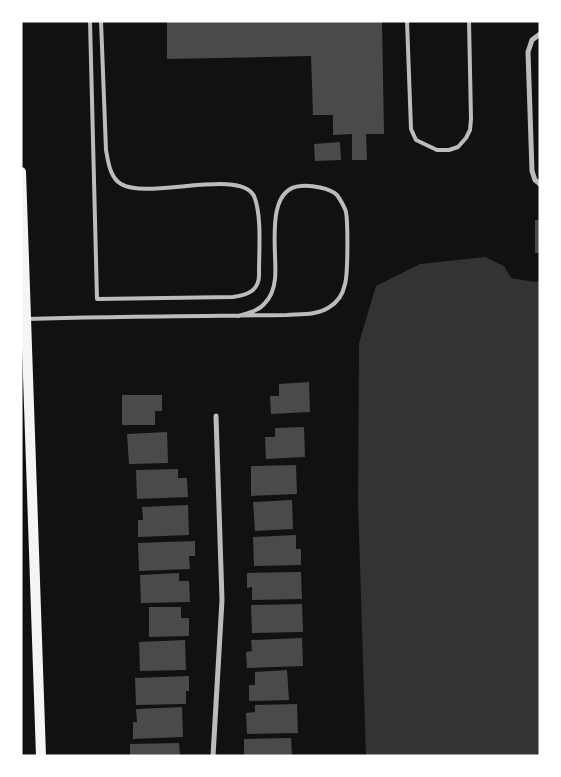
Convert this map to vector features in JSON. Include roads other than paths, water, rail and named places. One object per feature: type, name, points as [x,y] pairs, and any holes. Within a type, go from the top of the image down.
[{"type":"main road","points":[[21,172],[41,756]]},
{"type":"street","points":[[540,34],[532,40],[528,52],[532,171],[535,180],[540,184]]},
{"type":"street","points":[[213,756],[222,600],[216,416]]},
{"type":"lane","points":[[90,21],[97,299],[233,297],[247,295],[256,288],[260,272],[258,217],[254,196],[245,188],[228,185],[136,188],[120,184],[110,170],[106,150],[101,21]]},
{"type":"lane","points":[[407,21],[410,129],[416,140],[426,146],[449,150],[458,147],[470,130],[469,21]]},
{"type":"lane","points":[[26,319],[238,316],[317,312],[328,308],[340,297],[346,282],[346,211],[337,195],[324,189],[300,185],[288,191],[279,202],[275,214],[276,280],[271,294],[264,305],[257,310],[238,316]]}]
